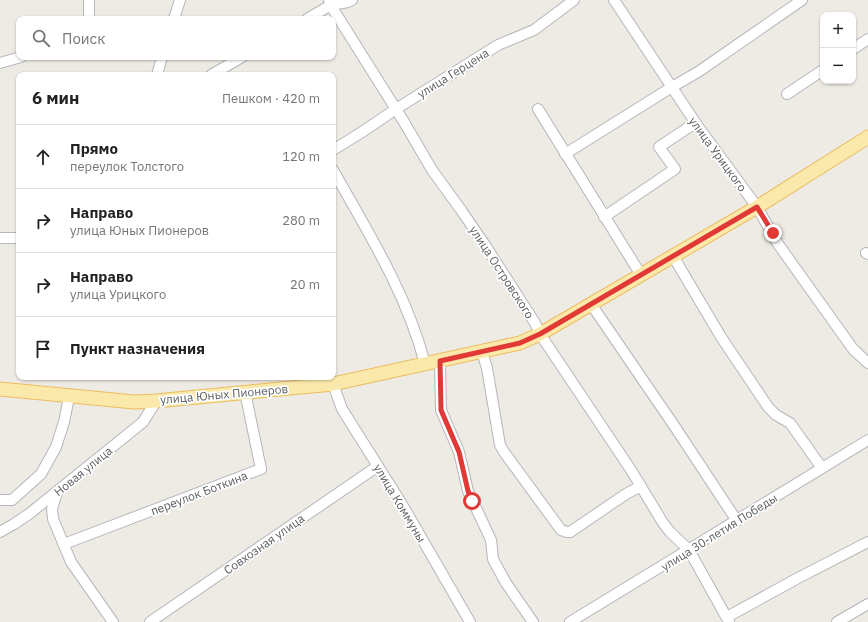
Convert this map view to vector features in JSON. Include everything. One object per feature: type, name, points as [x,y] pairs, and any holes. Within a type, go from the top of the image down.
[{"type":"main road","name":"улица Юных Пионеров","points":[[0,389],[69,397],[134,402],[156,401],[329,382],[440,361],[520,343],[540,334],[757,207],[868,137]]},
{"type":"street","points":[[89,0],[89,16]]},
{"type":"street","points":[[175,16],[180,0]]},
{"type":"street","points":[[312,16],[330,3],[348,2],[352,0]]},
{"type":"street","name":"улица Герцена","points":[[336,148],[498,45],[534,30],[574,0]]},
{"type":"street","name":"улица Урицкого","points":[[614,0],[695,123],[757,207],[778,244],[854,349],[868,363]]},
{"type":"street","points":[[566,154],[698,72],[802,0]]},
{"type":"street","name":"улица Островского","points":[[330,3],[432,170],[485,245],[535,323],[540,334],[670,532],[689,550],[728,620]]},
{"type":"street","points":[[854,48],[868,39]]},
{"type":"street","points":[[0,64],[16,59]]},
{"type":"street","points":[[158,72],[161,60]]},
{"type":"street","points":[[216,72],[237,60]]},
{"type":"street","points":[[788,94],[820,72]]},
{"type":"street","points":[[538,109],[641,275]]},
{"type":"street","points":[[604,216],[675,169],[659,147],[695,123]]},
{"type":"street","points":[[336,175],[374,241],[393,280],[414,328],[425,364]]},
{"type":"street","points":[[0,238],[16,238]]},
{"type":"street","points":[[673,256],[721,338],[768,407],[773,413],[790,423],[822,468]]},
{"type":"street","points":[[591,304],[737,521]]},
{"type":"street","points":[[482,352],[487,368],[500,445],[561,530],[570,532],[626,494],[641,486]]},
{"type":"street","points":[[440,361],[441,410],[459,452],[468,491],[491,540],[493,559],[506,583],[533,622]]},
{"type":"street","name":"улица Коммуны","points":[[329,382],[342,409],[403,506],[470,622]]},
{"type":"street","name":"переулок Боткина","points":[[64,544],[261,469],[245,392]]},
{"type":"street","name":"Новая улица","points":[[0,500],[12,500],[41,474],[56,447],[64,422],[69,397]]},
{"type":"street","name":"Новая улица","points":[[0,532],[14,524],[57,492],[143,422],[156,401]]},
{"type":"street","name":"улица 30-летия Победы","points":[[570,622],[868,440]]},
{"type":"street","name":"Совхозная улица","points":[[150,622],[378,466]]},
{"type":"street","points":[[57,492],[52,514],[64,544],[76,570],[113,622]]},
{"type":"street","points":[[728,620],[798,578],[868,542]]},
{"type":"street","points":[[837,622],[868,604]]},
{"type":"route","points":[[472,501],[468,491],[459,452],[441,410],[440,361],[520,343],[540,334],[757,207],[773,233]]}]
